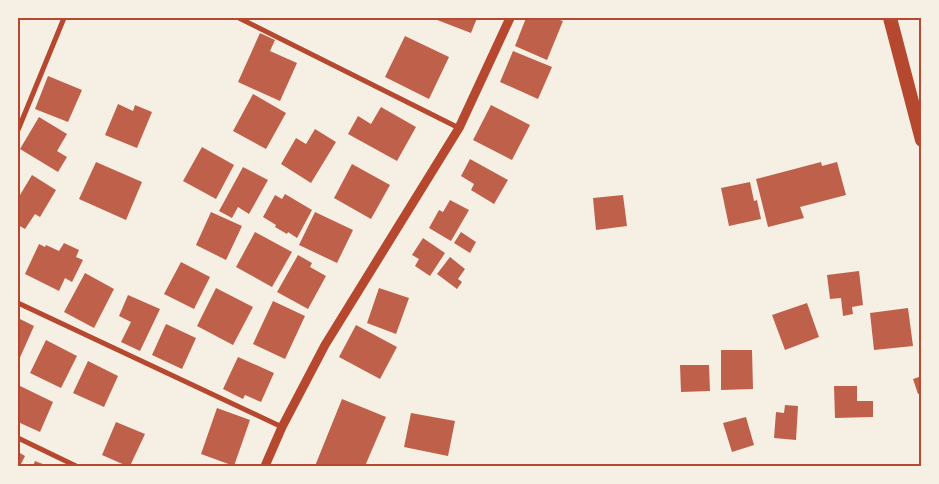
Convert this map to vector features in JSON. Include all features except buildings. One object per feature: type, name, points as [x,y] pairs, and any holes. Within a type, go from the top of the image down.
[{"type":"highway","points":[[890,18],[922,140]]},
{"type":"street","points":[[18,130],[64,18]]},
{"type":"street","points":[[239,18],[460,128]]},
{"type":"street","points":[[265,466],[282,427],[325,345],[460,128],[510,18]]},
{"type":"street","points":[[18,303],[282,427]]},
{"type":"street","points":[[18,438],[76,466]]}]
